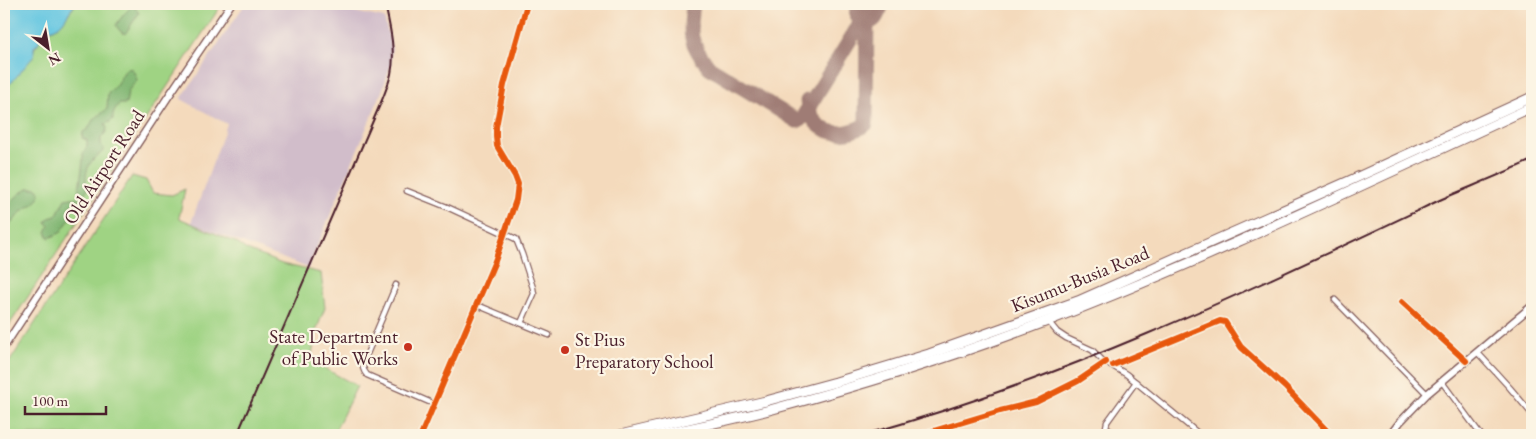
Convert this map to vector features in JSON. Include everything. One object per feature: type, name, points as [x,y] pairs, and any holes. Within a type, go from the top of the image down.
[{"type":"highway","name":"Kisumu-Busia Road","points":[[620,435],[766,401],[836,382],[928,354],[1078,301],[1532,97]]},
{"type":"highway","name":"Kisumu-Busia Road","points":[[658,435],[772,409],[873,381],[1048,321],[1254,234],[1532,107]]},
{"type":"main road","name":"Old Airport Road","points":[[4,347],[168,96],[232,4]]},
{"type":"main road","points":[[1390,435],[1427,394],[1532,306]]},
{"type":"street","points":[[421,435],[477,305],[516,200],[518,184],[497,146],[496,127],[504,85],[527,4]]},
{"type":"street","points":[[407,191],[447,206],[516,239],[533,288],[533,298],[522,323]]},
{"type":"street","points":[[396,285],[362,366],[367,375],[434,404]]},
{"type":"street","points":[[1335,300],[1427,394]]},
{"type":"street","points":[[1402,302],[1466,361]]},
{"type":"street","points":[[477,305],[549,334]]},
{"type":"street","points":[[1048,321],[1057,332],[1092,350],[1102,360],[1113,365],[1136,382],[1200,435]]},
{"type":"street","points":[[1113,365],[1220,321],[1225,322],[1241,348],[1284,387],[1331,435]]},
{"type":"street","points":[[1478,352],[1532,414]]},
{"type":"street","points":[[920,435],[1036,402],[1078,381],[1106,362]]},
{"type":"street","points":[[1114,435],[1108,431],[1106,427],[1107,422],[1136,382]]},
{"type":"street","points":[[1442,382],[1481,435]]},
{"type":"street","points":[[1105,435],[1108,431]]},
{"type":"shaded area","points":[[245,4],[318,4],[384,18],[392,48],[391,64],[382,91],[308,268],[191,223],[227,124],[181,99]]},
{"type":"green space","points":[[73,4],[222,4],[4,333],[4,88],[21,69],[45,31],[56,28],[74,7]]},
{"type":"green space","points":[[133,5],[139,13],[125,34],[116,25]]},
{"type":"green space","points":[[127,68],[132,69],[137,80],[128,91],[126,104],[119,104],[114,111],[113,119],[105,124],[106,132],[101,138],[101,144],[104,149],[88,168],[86,181],[88,189],[82,196],[78,194],[83,154],[87,146],[87,140],[82,138],[83,132],[88,129],[93,120],[107,109],[108,93]]},
{"type":"green space","points":[[132,176],[146,180],[153,193],[172,195],[185,189],[179,218],[282,264],[321,273],[325,308],[316,331],[311,361],[357,386],[333,435],[4,435],[4,370]]},
{"type":"green space","points":[[28,188],[37,188],[40,194],[39,198],[35,203],[22,211],[4,229],[5,209]]},
{"type":"green space","points":[[78,197],[77,204],[69,207],[72,214],[70,219],[60,233],[49,238],[46,232],[49,226],[46,222],[49,218],[56,216],[65,199]]},
{"type":"water","points":[[4,4],[73,4],[74,6],[60,25],[45,31],[34,47],[34,56],[11,83],[4,88]]},
{"type":"taxiway","points":[[693,4],[692,38],[702,59],[709,67],[797,121],[802,118],[867,12]]},
{"type":"taxiway","points":[[807,101],[814,120],[821,127],[829,131],[837,133],[847,132],[866,124],[867,13]]},
{"type":"runway","points":[[867,12],[871,4]]},
{"type":"railway","points":[[237,435],[388,84],[391,74],[393,48],[385,4]]},
{"type":"railway","points":[[863,435],[1012,387],[1158,329],[1301,266],[1442,199],[1532,160]]},
{"type":"cycle path","points":[[421,435],[495,261],[516,200],[518,184],[497,146],[496,127],[504,85],[527,4]]},
{"type":"cycle path","points":[[1402,302],[1466,361]]},
{"type":"cycle path","points":[[1113,365],[1220,321],[1225,322],[1241,347],[1285,387],[1331,435]]},
{"type":"cycle path","points":[[920,435],[1036,402],[1078,381],[1106,362]]},
{"type":"place","name":"State Department of Public Works","points":[[408,347]]},
{"type":"place","name":"St Pius Preparatory School","points":[[565,350]]}]
